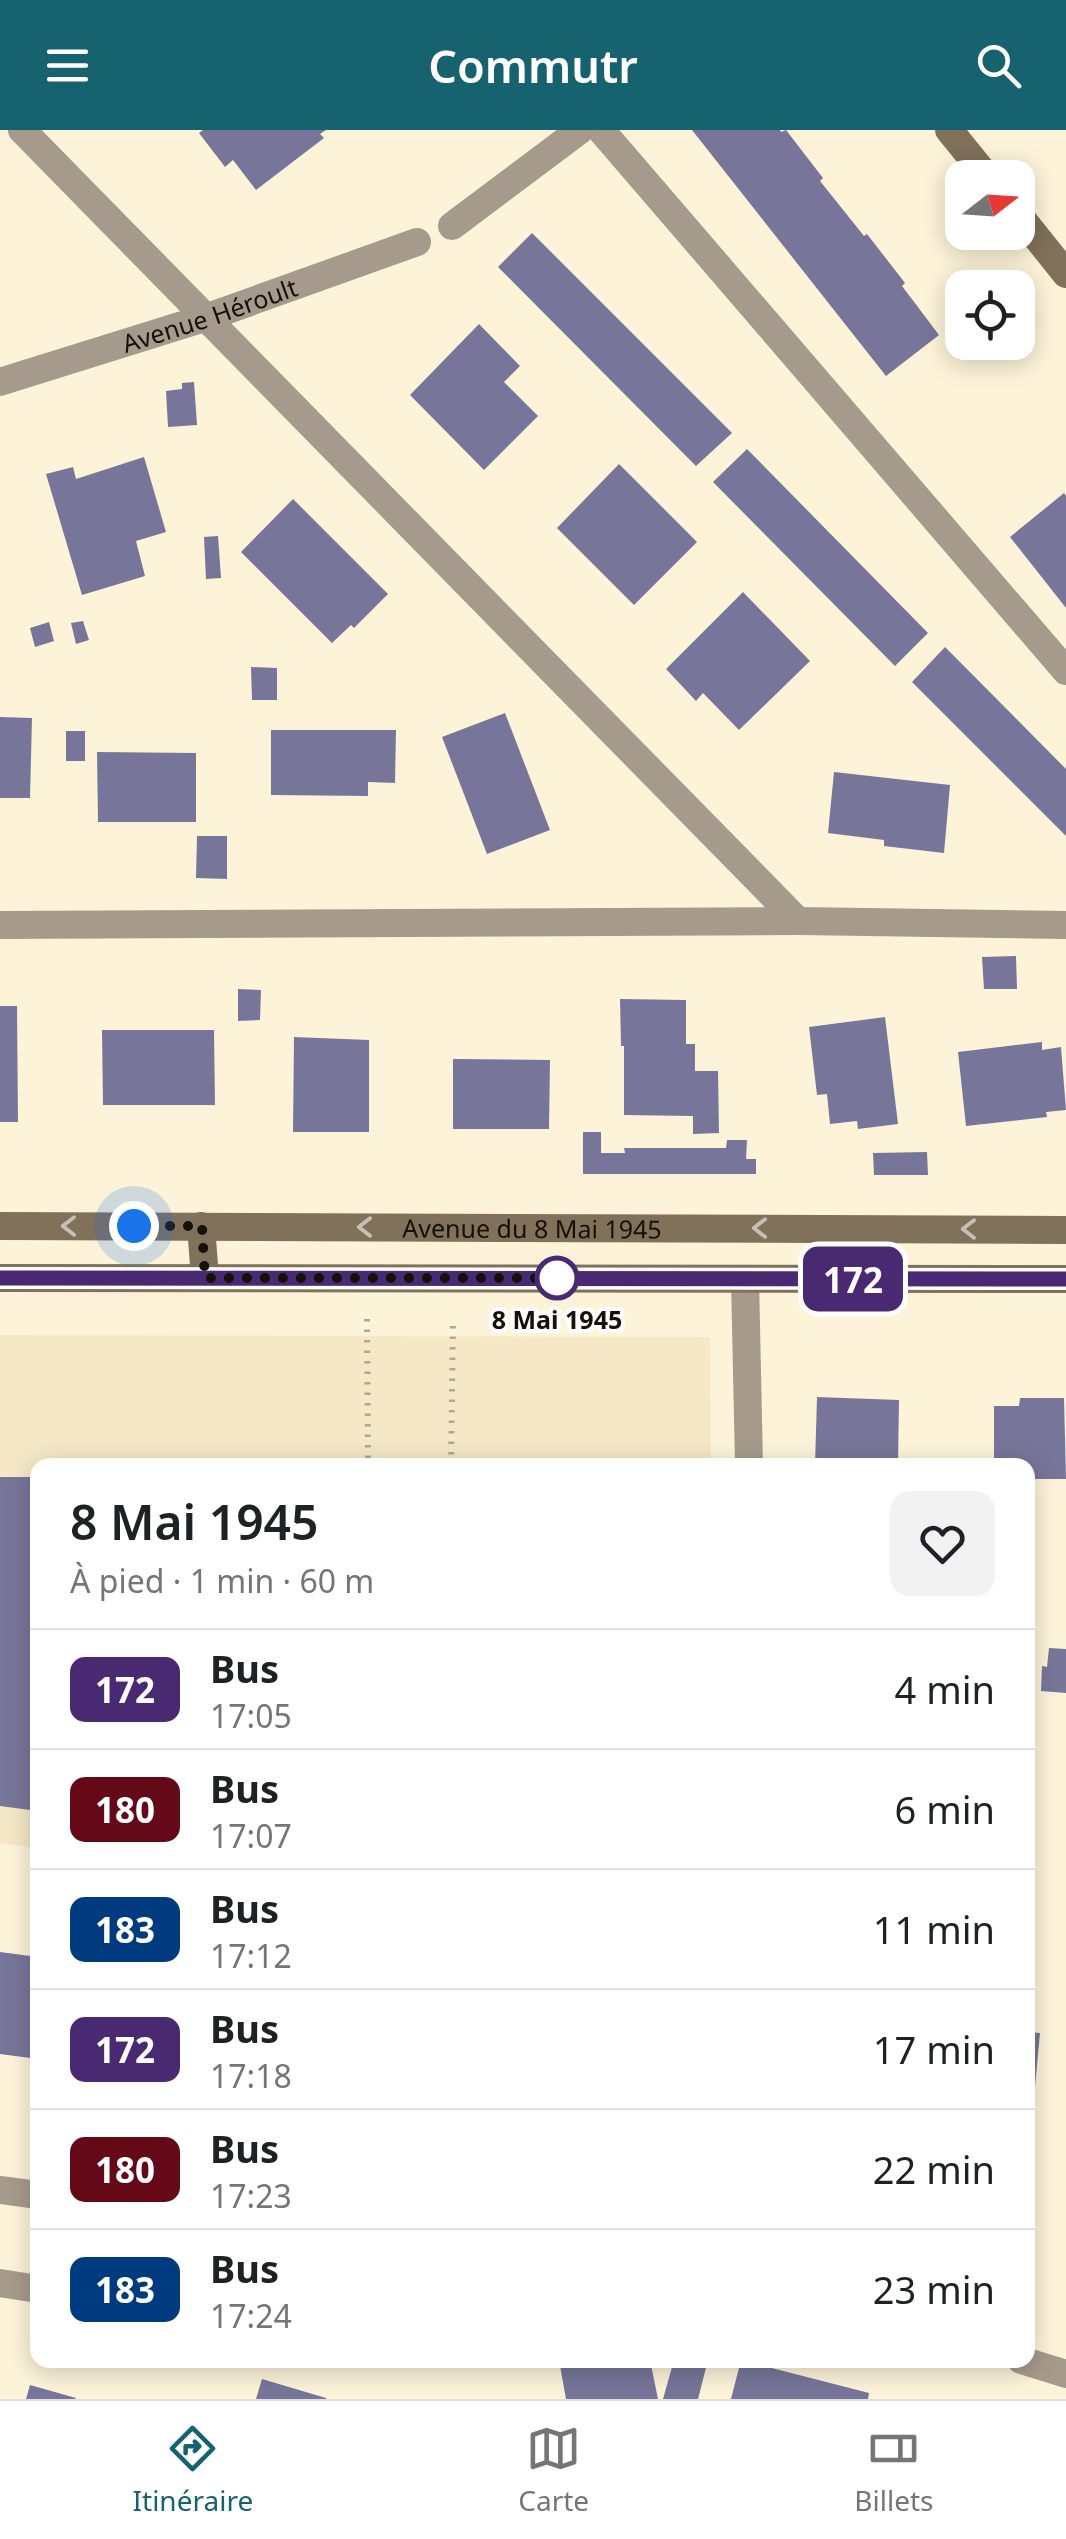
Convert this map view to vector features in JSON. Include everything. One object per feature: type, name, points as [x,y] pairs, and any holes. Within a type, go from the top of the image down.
[{"type":"main road","points":[[949,130],[973,160]]},
{"type":"main road","points":[[1035,235],[1066,274]]},
{"type":"main road","name":"Avenue du 8 Mai 1945","points":[[0,1226],[1066,1230]]},
{"type":"main road","points":[[202,1226],[205,1278]]},
{"type":"main road","name":"Avenue du 8 Mai 1945","points":[[0,1278],[1066,1279]]},
{"type":"street","points":[[22,130],[798,920]]},
{"type":"street","points":[[452,226],[580,130]]},
{"type":"street","points":[[601,130],[1066,671]]},
{"type":"street","name":"Avenue Héroult","points":[[0,382],[208,317],[417,242]]},
{"type":"street","points":[[0,924],[798,920],[1066,925]]},
{"type":"street","points":[[746,1279],[749,1458]]},
{"type":"street","points":[[0,2190],[30,2194]]},
{"type":"street","points":[[0,2284],[30,2289]]},
{"type":"street","points":[[1035,2364],[1066,2374]]},
{"type":"path","points":[[367,1278],[368,1458]]},
{"type":"path","points":[[451,1458],[453,1278]]},
{"type":"shaded area","points":[[0,1335],[710,1337],[711,1458],[30,1458],[30,1847],[0,1843]]},
{"type":"building","points":[[326,130],[320,134],[324,138],[256,190],[233,160],[225,167],[199,133]]},
{"type":"building","points":[[692,130],[786,130],[823,178],[820,181],[905,283],[902,286],[939,335],[886,376]]},
{"type":"building","points":[[532,233],[732,433],[696,466],[498,267]]},
{"type":"building","points":[[479,324],[520,366],[504,382],[538,416],[484,470],[410,395]]},
{"type":"building","points":[[194,382],[197,425],[168,427],[166,391]]},
{"type":"building","points":[[747,449],[928,633],[895,666],[713,482]]},
{"type":"building","points":[[144,457],[166,532],[136,541],[145,576],[82,595],[46,474],[73,467],[76,479]]},
{"type":"building","points":[[619,464],[697,542],[634,605],[557,528]]},
{"type":"building","points":[[1064,493],[1066,496],[1066,608],[1010,537]]},
{"type":"building","points":[[293,499],[388,594],[354,628],[351,625],[332,643],[241,552]]},
{"type":"building","points":[[218,536],[221,578],[206,579],[204,537]]},
{"type":"building","points":[[743,592],[810,661],[739,730],[703,693],[696,701],[666,669]]},
{"type":"building","points":[[83,621],[89,640],[76,644],[71,623]]},
{"type":"building","points":[[49,622],[54,641],[35,647],[30,628]]},
{"type":"building","points":[[945,647],[1066,769],[1066,836],[912,682]]},
{"type":"building","points":[[251,667],[277,668],[277,700],[252,700]]},
{"type":"building","points":[[505,713],[550,830],[487,854],[442,737]]},
{"type":"building","points":[[0,717],[32,718],[30,798],[0,798]]},
{"type":"building","points":[[271,730],[396,730],[395,783],[368,782],[368,796],[271,795]]},
{"type":"building","points":[[66,731],[85,731],[85,761],[66,761]]},
{"type":"building","points":[[97,752],[196,753],[196,822],[98,822]]},
{"type":"building","points":[[834,772],[950,785],[944,853],[884,846],[884,840],[828,833]]},
{"type":"building","points":[[197,836],[227,836],[227,879],[196,878]]},
{"type":"building","points":[[1016,956],[1017,989],[984,989],[982,957]]},
{"type":"building","points":[[238,989],[261,990],[260,1020],[238,1021]]},
{"type":"building","points":[[620,999],[686,1000],[686,1044],[695,1044],[695,1071],[718,1071],[719,1133],[693,1134],[693,1116],[624,1115]]},
{"type":"building","points":[[0,1006],[17,1006],[18,1122],[0,1122]]},
{"type":"building","points":[[885,1017],[898,1124],[858,1129],[857,1121],[830,1124],[827,1094],[817,1095],[809,1027]]},
{"type":"building","points":[[102,1030],[214,1030],[215,1105],[103,1105]]},
{"type":"building","points":[[294,1037],[369,1040],[369,1132],[293,1132]]},
{"type":"building","points":[[1042,1042],[1042,1050],[1061,1047],[1066,1110],[1046,1112],[1047,1117],[966,1126],[958,1052]]},
{"type":"building","points":[[453,1059],[550,1060],[549,1129],[453,1129]]},
{"type":"building","points":[[583,1132],[601,1132],[601,1153],[625,1153],[624,1148],[726,1148],[727,1140],[747,1140],[746,1159],[756,1159],[756,1174],[583,1174]]},
{"type":"building","points":[[927,1152],[928,1175],[874,1175],[873,1153]]},
{"type":"building","points":[[817,1397],[899,1400],[898,1458],[815,1458]]},
{"type":"building","points":[[1020,1398],[1064,1398],[1066,1479],[1035,1479],[1035,1458],[994,1458],[994,1406],[1019,1406]]},
{"type":"building","points":[[0,1477],[30,1477],[30,1810],[0,1806]]},
{"type":"building","points":[[1049,1648],[1066,1649],[1066,1693],[1041,1691],[1042,1666],[1047,1667]]},
{"type":"building","points":[[0,1952],[30,1956],[30,2058],[0,2054]]},
{"type":"building","points":[[1035,2033],[1040,2033],[1035,2087]]},
{"type":"building","points":[[560,2368],[652,2368],[658,2399],[566,2399]]},
{"type":"building","points":[[672,2368],[706,2368],[698,2399],[663,2399]]},
{"type":"building","points":[[739,2368],[772,2368],[869,2393],[868,2399],[731,2399]]},
{"type":"building","points":[[262,2379],[326,2398],[326,2399],[256,2399]]},
{"type":"building","points":[[30,2385],[76,2398],[26,2399]]},
{"type":"bus line","name":"172","points":[[0,1278],[1066,1279]]},
{"type":"place","name":"8 Mai 1945","points":[[557,1278]]},
{"type":"route","points":[[134,1226],[202,1226],[205,1278],[557,1278]]}]
